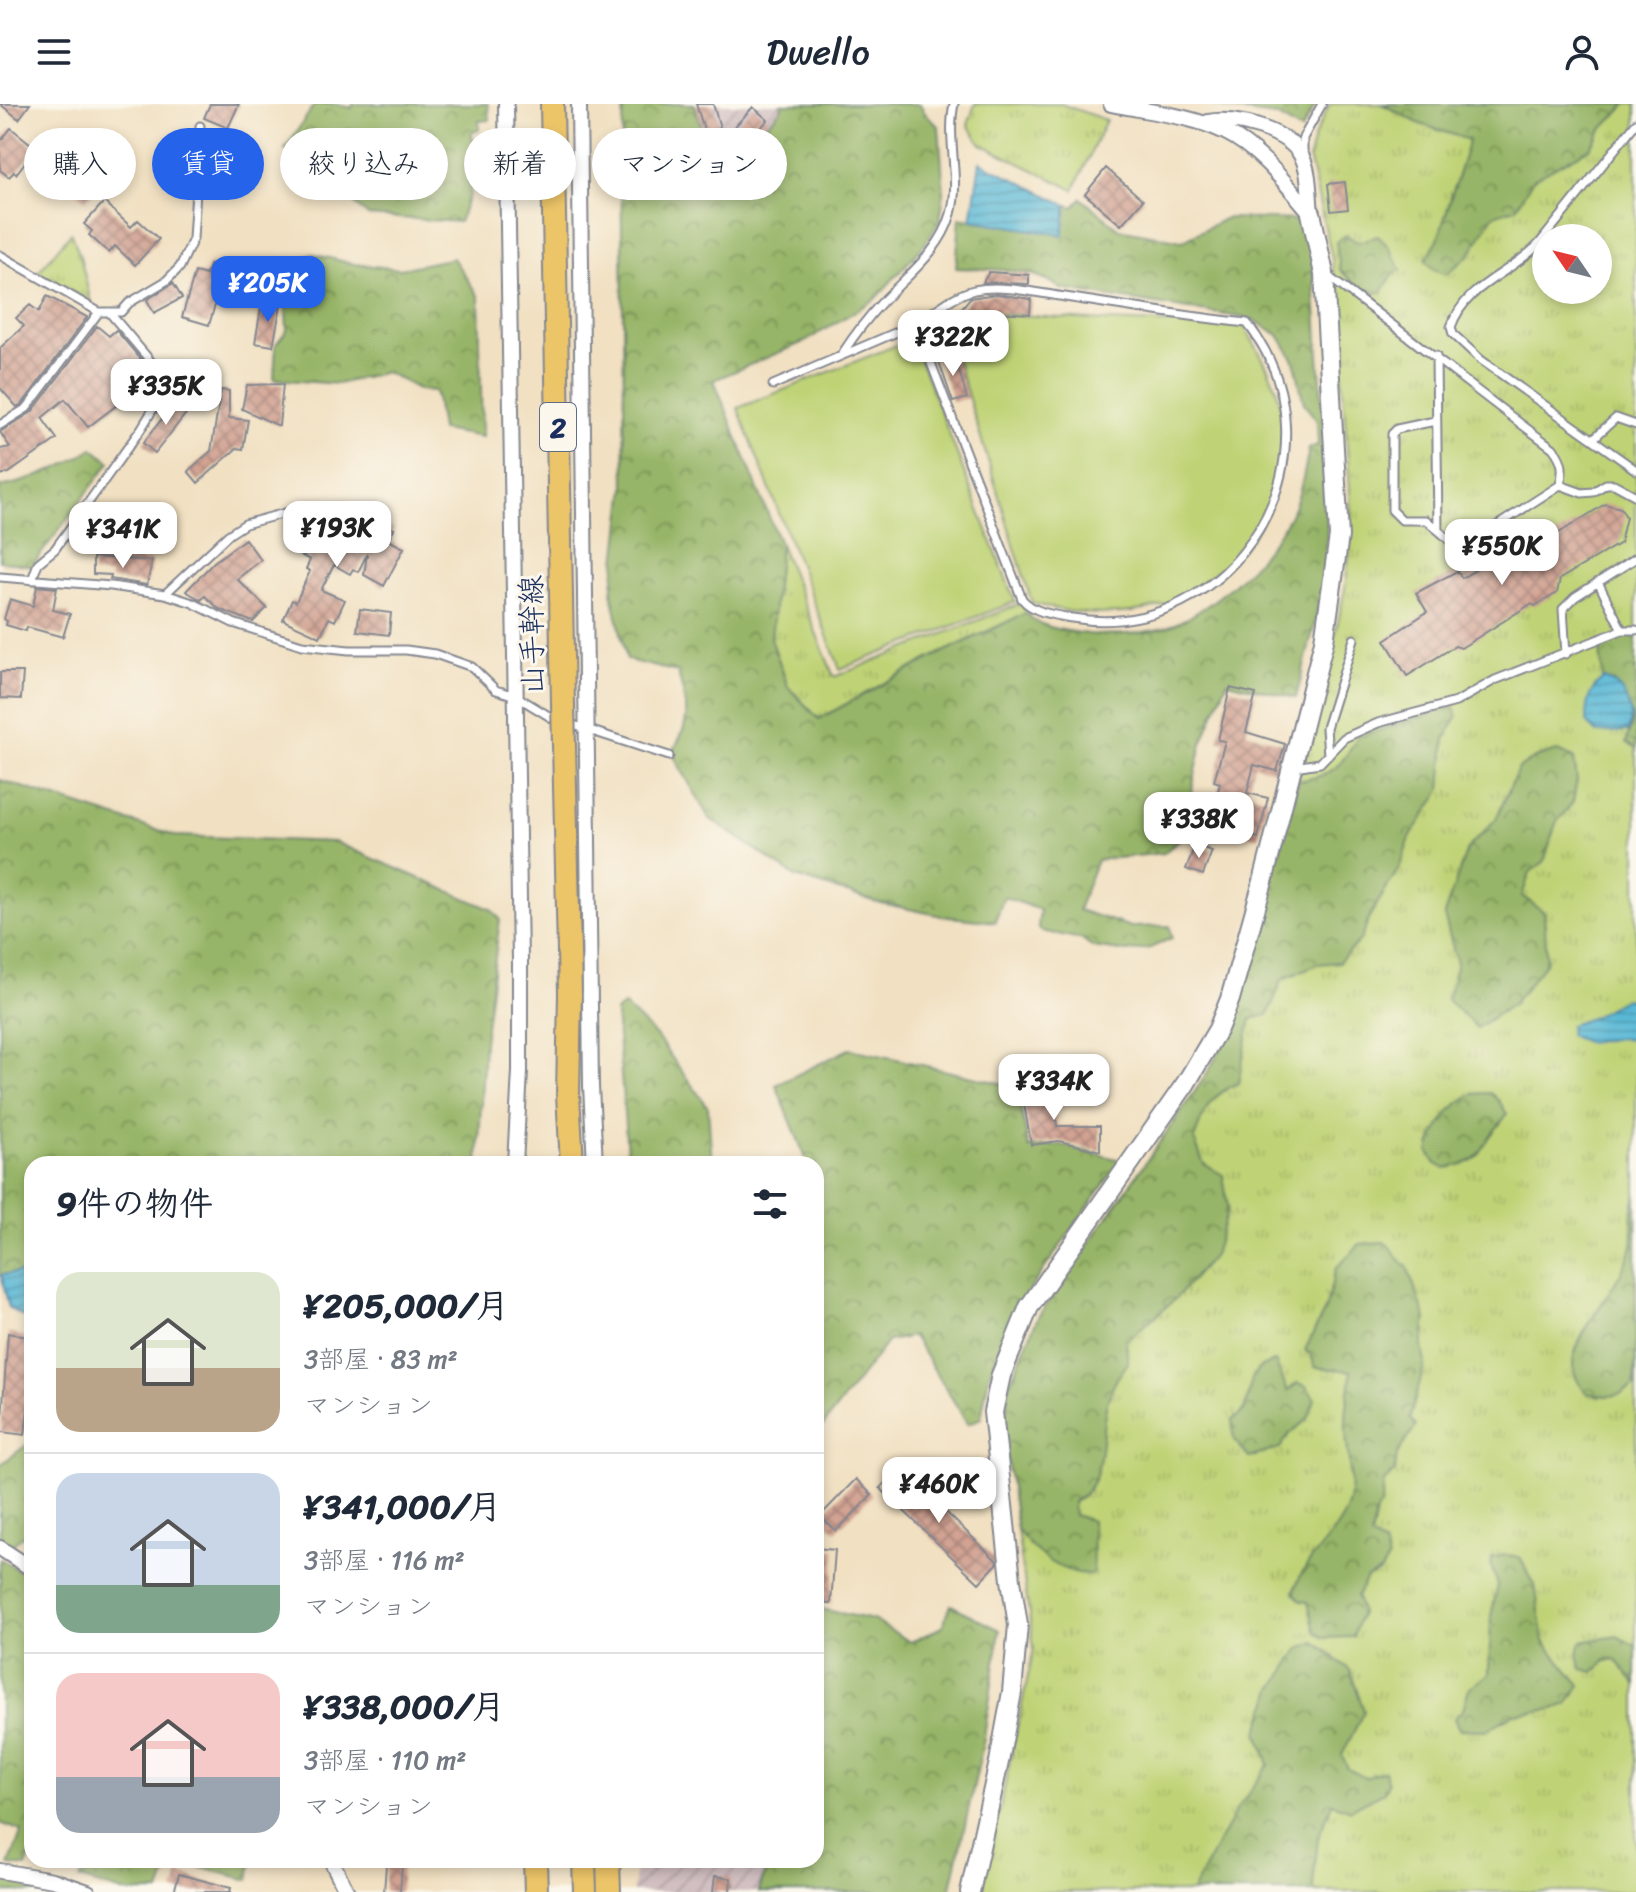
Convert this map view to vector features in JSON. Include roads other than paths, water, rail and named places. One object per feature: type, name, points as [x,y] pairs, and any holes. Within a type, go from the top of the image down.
[{"type":"main road","name":"山手幹線","points":[[551,104],[570,993],[569,1156]]},
{"type":"main road","points":[[535,1868],[536,1892]]},
{"type":"main road","points":[[584,1868],[585,1892]]},
{"type":"main road","points":[[608,1868],[609,1892]]},
{"type":"street","points":[[506,104],[520,1071],[515,1156]]},
{"type":"street","points":[[579,104],[595,1156]]},
{"type":"street","points":[[1111,104],[1204,123],[1228,133],[1265,161],[1311,213]]},
{"type":"street","points":[[970,1892],[1012,1692],[1018,1625],[993,1412],[1001,1375],[1029,1307],[1186,1083],[1218,1029],[1233,988],[1324,641],[1339,536],[1324,274],[1303,158],[1275,133],[1216,120],[1204,123]]},
{"type":"street","points":[[0,1548],[24,1564]]},
{"type":"street","points":[[335,1868],[347,1892]]},
{"type":"street","points":[[0,1871],[53,1880],[86,1892]]},
{"type":"lane","points":[[842,354],[861,326],[936,247],[945,231],[954,200],[949,125],[954,104]]},
{"type":"lane","points":[[1303,158],[1303,138],[1322,104]]},
{"type":"lane","points":[[1636,123],[1539,244],[1525,258],[1470,295],[1451,327],[1453,334],[1481,360],[1636,470]]},
{"type":"lane","points":[[0,255],[99,312],[121,312],[129,303],[166,281],[180,267],[193,239],[200,126]]},
{"type":"lane","points":[[1324,274],[1436,356],[1553,448],[1564,469],[1560,485],[1467,545],[1457,547],[1447,541],[1426,520],[1402,520],[1392,510],[1392,434],[1397,429],[1435,421]]},
{"type":"lane","points":[[773,385],[928,318],[938,307],[958,295],[975,290],[995,289],[1247,323],[1271,364],[1281,395],[1286,431],[1278,487],[1257,535],[1243,554],[1208,587],[1167,609],[1104,621],[1058,616],[1029,607],[1022,599],[931,363],[925,332],[928,318]]},
{"type":"lane","points":[[0,425],[27,408],[99,312]]},
{"type":"lane","points":[[32,580],[38,563],[55,549],[141,429],[161,389],[153,364],[109,312]]},
{"type":"lane","points":[[1436,356],[1438,530]]},
{"type":"lane","points":[[1593,439],[1616,418],[1636,425]]},
{"type":"lane","points":[[1560,485],[1582,493],[1614,484],[1636,496]]},
{"type":"lane","points":[[165,594],[228,535],[245,524],[296,510]]},
{"type":"lane","points":[[1566,654],[1563,609],[1575,597],[1636,558]]},
{"type":"lane","points":[[0,577],[111,586],[165,594],[193,603],[233,623],[302,645],[435,654],[472,667],[496,690],[516,696],[552,718],[669,756]]},
{"type":"lane","points":[[1598,582],[1622,630]]},
{"type":"lane","points":[[1292,767],[1320,763],[1344,738],[1378,723],[1456,702],[1495,680],[1622,630],[1636,630]]},
{"type":"lane","points":[[1328,755],[1326,728],[1354,639]]},
{"type":"water","points":[[980,162],[1067,205],[1063,235],[971,220]]},
{"type":"water","points":[[1603,679],[1617,686],[1626,699],[1630,715],[1628,731],[1597,733],[1586,722],[1589,698]]},
{"type":"water","points":[[1624,999],[1636,999],[1636,1041],[1619,1038],[1588,1043],[1569,1035],[1570,1025],[1591,1018]]},
{"type":"water","points":[[24,1272],[24,1317],[9,1308],[1,1275]]}]
